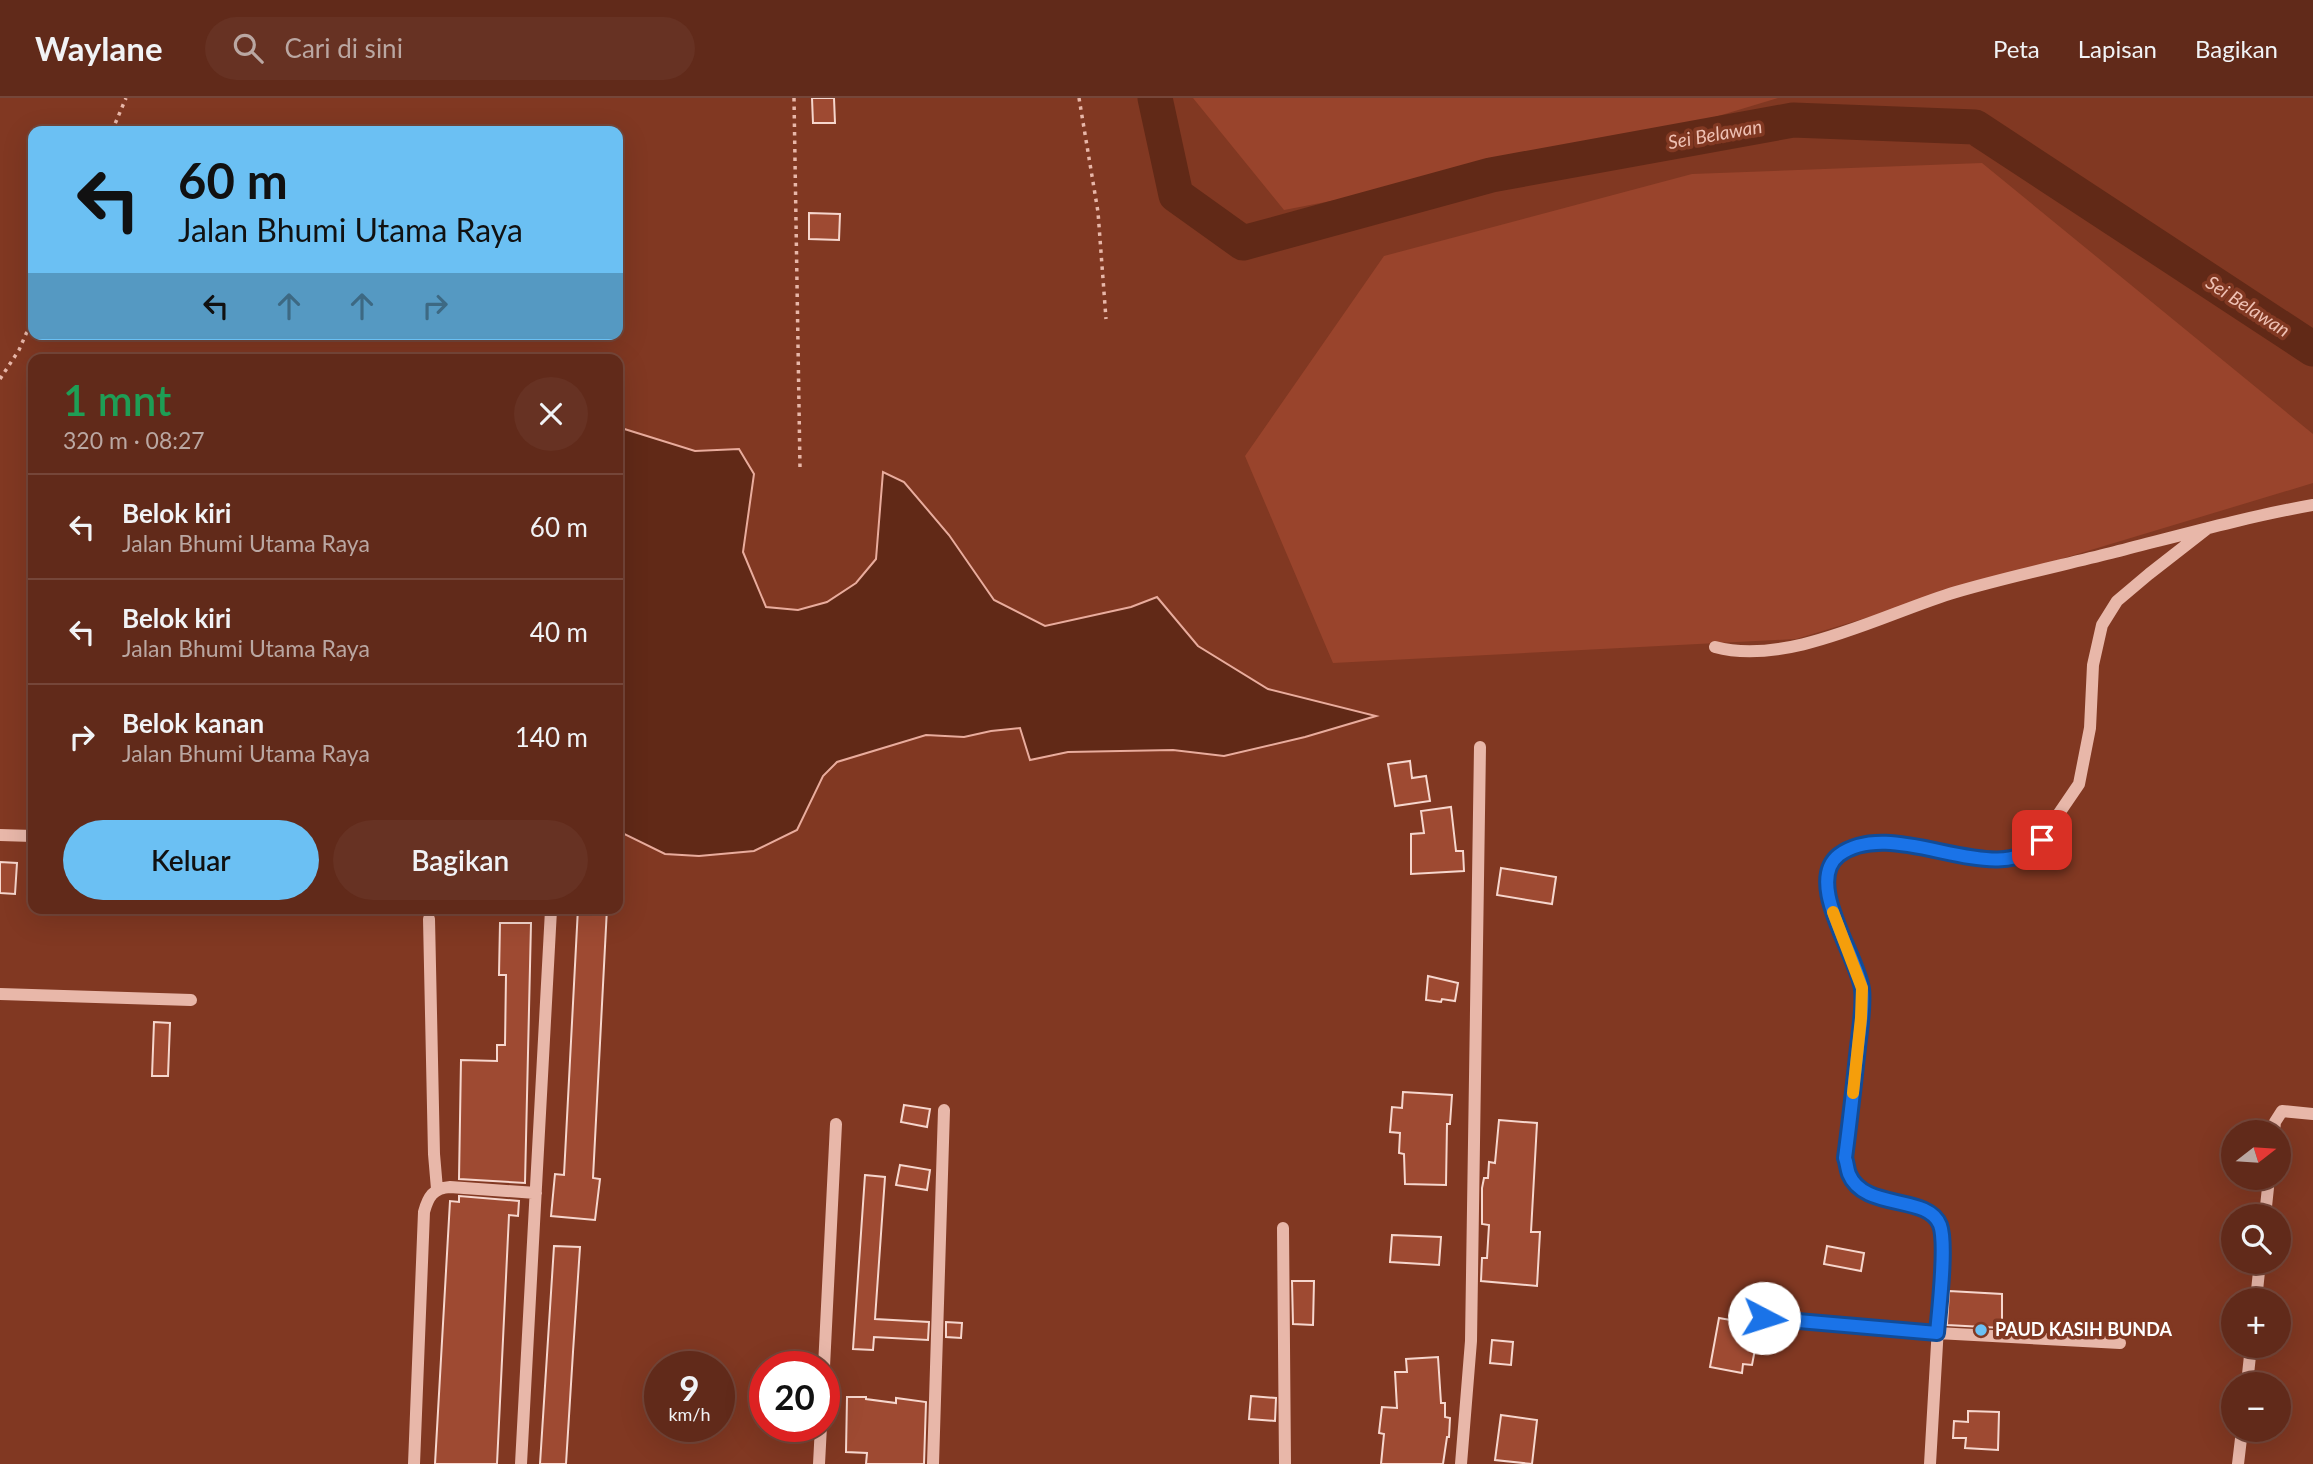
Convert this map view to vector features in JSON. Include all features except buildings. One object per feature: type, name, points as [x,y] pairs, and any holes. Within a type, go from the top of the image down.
[{"type":"street","points":[[1715,647],[1732,652],[1785,648],[1836,634],[1955,592],[2260,514],[2313,505]]},
{"type":"street","points":[[1930,1464],[1942,1258],[1941,1229],[1939,1223],[1928,1213],[1914,1206],[1883,1200],[1859,1186],[1850,1176],[1845,1158],[1862,988],[1830,905],[1827,874],[1838,856],[1853,848],[1875,842],[2006,859],[2036,847],[2079,784],[2090,728],[2093,665],[2102,625],[2117,601],[2148,573],[2208,528]]},
{"type":"street","points":[[1461,1464],[1471,1328],[1480,747]]},
{"type":"street","points":[[0,835],[28,836]]},
{"type":"street","points":[[521,1464],[551,914]]},
{"type":"street","points":[[429,919],[437,1189]]},
{"type":"street","points":[[0,994],[191,1000]]},
{"type":"street","points":[[933,1464],[944,1110]]},
{"type":"street","points":[[2276,1120],[2282,1111],[2313,1114]]},
{"type":"street","points":[[825,1351],[836,1124]]},
{"type":"street","points":[[414,1464],[424,1212],[429,1198],[437,1189],[450,1186],[536,1193]]},
{"type":"street","points":[[1283,1228],[1285,1464]]},
{"type":"street","points":[[1764,1318],[1937,1333],[2120,1343]]},
{"type":"street","points":[[819,1464],[820,1442]]},
{"type":"street","points":[[2238,1464],[2241,1442]]},
{"type":"path","points":[[114,126],[126,98]]},
{"type":"path","points":[[794,98],[800,468]]},
{"type":"path","points":[[1079,98],[1098,212],[1106,319]]},
{"type":"path","points":[[0,379],[19,350],[28,329]]},
{"type":"shaded area","points":[[1193,98],[1778,98],[1622,145],[1284,210]]},
{"type":"shaded area","points":[[1982,163],[2313,434],[2313,483],[1796,639],[1333,663],[1245,456],[1384,256],[1692,174]]},
{"type":"shaded area","points":[[623,429],[695,451],[739,449],[754,474],[743,552],[766,607],[798,610],[827,602],[856,583],[876,559],[883,472],[904,482],[949,535],[994,600],[1045,626],[1131,607],[1157,597],[1198,646],[1268,689],[1376,716],[1305,737],[1224,756],[1173,750],[1068,752],[1030,760],[1020,728],[964,737],[926,735],[837,762],[823,776],[797,830],[754,851],[699,856],[665,854],[623,833]]},
{"type":"waterway","name":"Sei Belawan","points":[[1155,98],[1176,195],[1243,243],[1491,175],[1793,120],[1975,127],[2313,349]]},
{"type":"slow traffic","points":[[1833,912],[1862,988],[1853,1093]]},
{"type":"place","name":"PAUD KASIH BUNDA","points":[[1981,1330]]},
{"type":"route","points":[[1764,1318],[1937,1333],[1942,1258],[1939,1223],[1936,1218],[1914,1206],[1883,1200],[1868,1193],[1850,1176],[1845,1158],[1862,988],[1830,905],[1827,874],[1838,856],[1853,848],[1875,842],[1896,843],[1979,858],[2006,859],[2036,847],[2042,840]]}]
